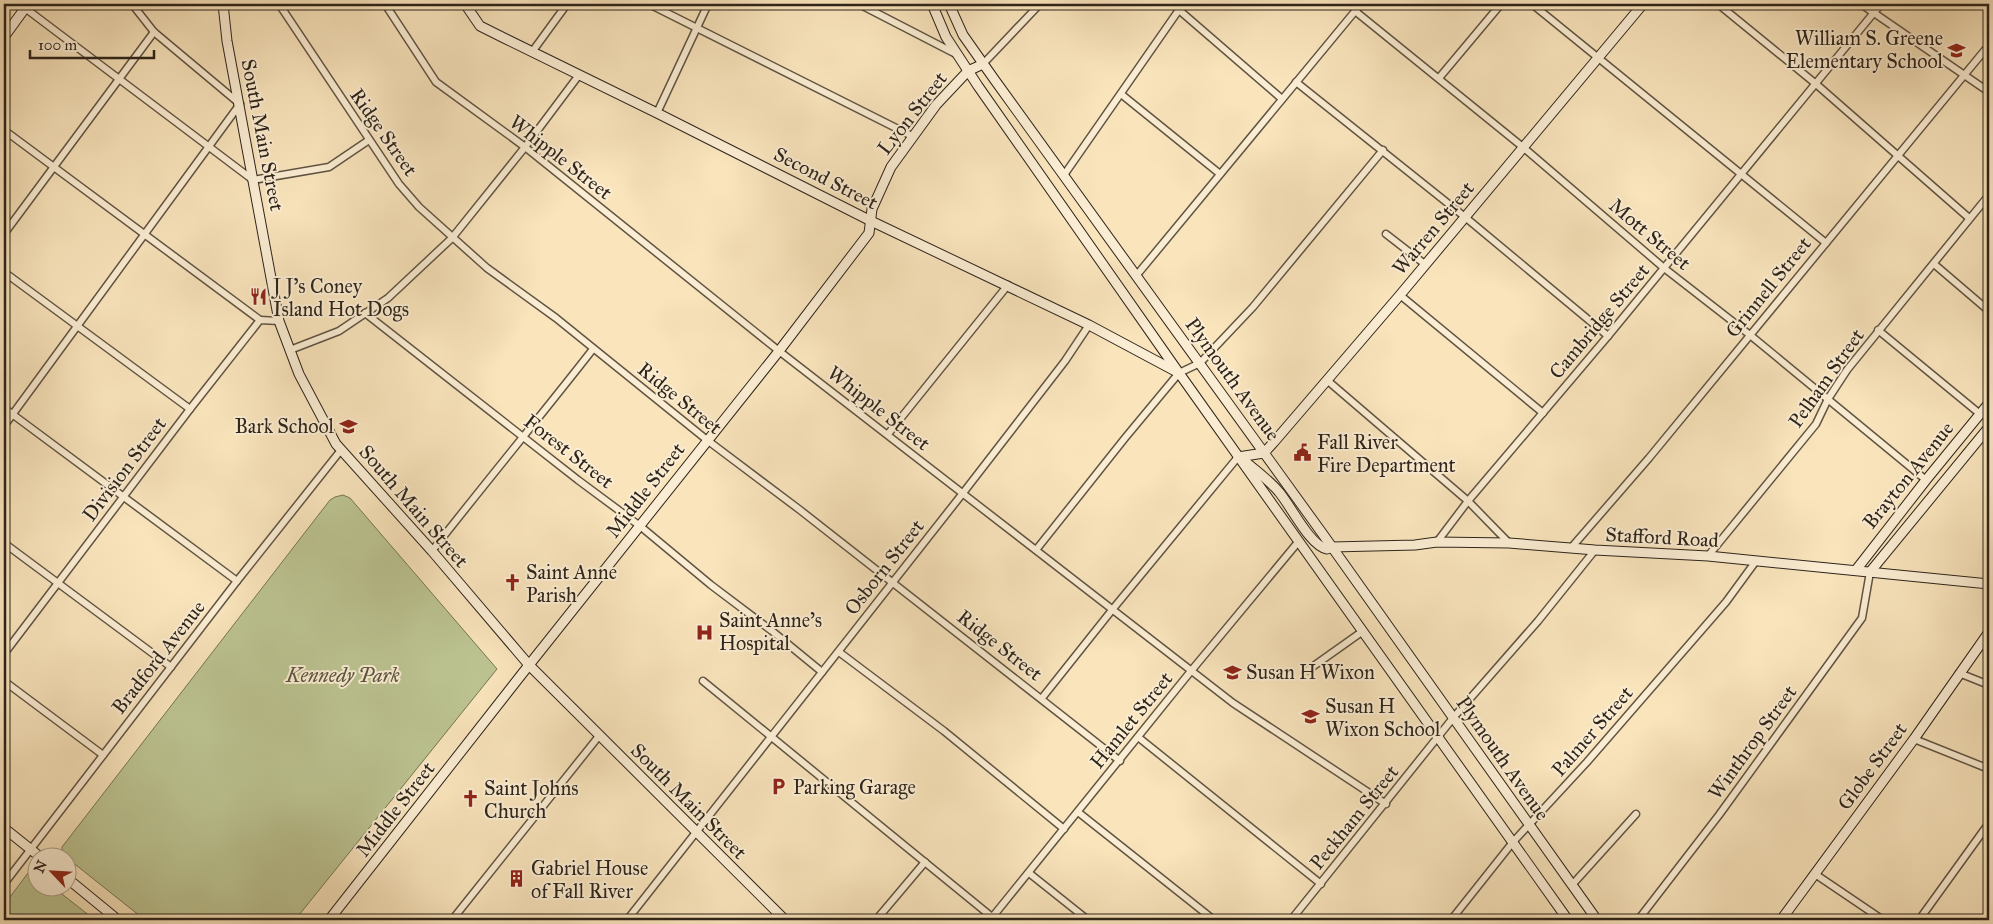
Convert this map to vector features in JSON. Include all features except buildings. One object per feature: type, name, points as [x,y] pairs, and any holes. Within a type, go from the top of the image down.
[{"type":"main road","name":"South Main Street","points":[[223,4],[227,41],[279,321],[312,400],[341,450],[432,551],[529,665],[784,920]]},
{"type":"main road","name":"Second Street","points":[[465,4],[480,26],[657,112],[872,221],[1089,325],[1179,373]]},
{"type":"main road","name":"Plymouth Avenue","points":[[932,4],[942,30],[968,71],[1179,373],[1566,919]]},
{"type":"main road","name":"Plymouth Avenue","points":[[949,4],[960,29],[983,64],[1332,547],[1597,920]]},
{"type":"main road","name":"Warren Street","points":[[1264,453],[1328,382],[1643,4]]},
{"type":"main road","points":[[4,37],[25,5]]},
{"type":"main road","name":"Lyon Street","points":[[872,221],[872,209],[891,167],[912,136],[936,105],[968,71],[983,64]]},
{"type":"main road","name":"Middle Street","points":[[329,920],[707,440],[780,351],[869,233],[872,221]]},
{"type":"main road","name":"Brayton Avenue","points":[[1856,570],[1989,403]]},
{"type":"main road","name":"Brayton Avenue","points":[[1870,572],[1989,426]]},
{"type":"main road","points":[[1238,456],[1264,453]]},
{"type":"main road","points":[[1238,456],[1279,492],[1317,544],[1323,548],[1332,547]]},
{"type":"main road","name":"Stafford Road","points":[[1332,547],[1415,545],[1437,542],[1510,543],[1708,556],[1989,584]]},
{"type":"main road","name":"Globe Street","points":[[1781,920],[1914,739],[1989,632]]},
{"type":"main road","points":[[4,828],[28,848]]},
{"type":"main road","points":[[78,887],[118,920]]},
{"type":"street","points":[[4,426],[240,104],[154,32],[132,4]]},
{"type":"street","name":"Ridge Street","points":[[279,4],[400,184],[414,202],[452,238],[487,268],[556,318],[707,440],[1042,698],[1120,761]]},
{"type":"street","name":"Whipple Street","points":[[384,4],[436,82],[524,147],[780,351],[1232,703],[1386,804]]},
{"type":"street","points":[[532,52],[567,4]]},
{"type":"street","points":[[649,4],[912,136]]},
{"type":"street","points":[[657,112],[708,4]]},
{"type":"street","points":[[859,4],[957,54]]},
{"type":"street","points":[[983,64],[1040,4]]},
{"type":"street","points":[[1136,276],[1360,4]]},
{"type":"street","points":[[1439,78],[1501,4]]},
{"type":"street","points":[[1532,4],[1826,243]]},
{"type":"street","points":[[1718,4],[1816,84],[1969,218]]},
{"type":"street","points":[[1861,4],[1989,92]]},
{"type":"street","name":"Cambridge Street","points":[[1437,542],[1468,501],[1608,336],[1881,4]]},
{"type":"street","points":[[25,5],[253,180],[329,167],[369,140]]},
{"type":"street","points":[[1064,175],[1181,7],[1282,99]]},
{"type":"street","name":"Mott Street","points":[[1355,11],[1524,148],[1664,268],[1828,398],[1926,480]]},
{"type":"street","points":[[4,234],[154,32]]},
{"type":"street","name":"Grinnell Street","points":[[1571,548],[1649,458],[1989,45]]},
{"type":"street","points":[[290,350],[340,331],[388,298],[452,238],[579,75]]},
{"type":"street","points":[[1296,82],[1383,150],[1608,336]]},
{"type":"street","points":[[1121,94],[1220,174]]},
{"type":"street","points":[[4,130],[260,320],[279,321]]},
{"type":"street","points":[[1036,550],[1179,373],[1200,363],[1253,307],[1383,150]]},
{"type":"street","name":"Pelham Street","points":[[1708,556],[1816,424],[1828,398],[1878,330],[1934,264],[1969,218],[1987,203],[1989,195]]},
{"type":"street","points":[[1386,234],[1426,265]]},
{"type":"street","points":[[1934,264],[1989,311]]},
{"type":"street","points":[[4,272],[190,409]]},
{"type":"street","points":[[888,434],[1008,285]]},
{"type":"street","points":[[1400,296],[1543,413]]},
{"type":"street","name":"Forest Street","points":[[365,313],[578,480],[640,526],[711,585],[772,630],[822,672]]},
{"type":"street","name":"Division Street","points":[[4,654],[260,320]]},
{"type":"street","name":"Osborn Street","points":[[627,920],[963,493],[1065,361],[1089,325]]},
{"type":"street","points":[[1878,330],[1980,414]]},
{"type":"street","points":[[432,551],[496,468],[593,349]]},
{"type":"street","points":[[1328,382],[1468,501],[1510,543]]},
{"type":"street","points":[[4,408],[237,581]]},
{"type":"street","name":"Bradford Avenue","points":[[33,846],[237,581],[341,450]]},
{"type":"street","points":[[1042,698],[1238,456]]},
{"type":"street","name":"Hamlet Street","points":[[991,919],[1191,671],[1299,542]]},
{"type":"street","points":[[4,543],[171,667]]},
{"type":"street","name":"Peckham Street","points":[[1292,920],[1453,718],[1538,621],[1595,550]]},
{"type":"street","name":"Palmer Street","points":[[1451,920],[1513,842],[1726,602],[1756,562]]},
{"type":"street","name":"Winthrop Street","points":[[1638,920],[1713,823],[1862,618],[1870,572]]},
{"type":"street","points":[[1308,670],[1363,631]]},
{"type":"street","points":[[839,652],[944,731],[1064,829]]},
{"type":"street","points":[[1959,673],[1989,685]]},
{"type":"street","points":[[4,681],[103,755]]},
{"type":"street","points":[[703,681],[925,862],[991,919]]},
{"type":"street","points":[[452,920],[599,736]]},
{"type":"street","points":[[1138,737],[1321,884]]},
{"type":"street","points":[[1914,739],[1989,769]]},
{"type":"street","points":[[1078,812],[1214,920]]},
{"type":"street","points":[[1572,885],[1636,814]]},
{"type":"street","points":[[1919,920],[1989,823]]},
{"type":"street","name":"Bradford Avenue","points":[[4,884],[28,853]]},
{"type":"street","points":[[876,920],[925,862]]},
{"type":"street","points":[[1029,873],[1088,920]]},
{"type":"street","points":[[1815,874],[1883,920]]},
{"type":"green space","name":"Kennedy Park","points":[[343,495],[350,498],[497,669],[295,920],[145,920],[78,867],[78,846],[63,846],[330,500]]},
{"type":"green space","points":[[28,873],[28,896],[64,896],[95,920],[4,920],[4,905]]},
{"type":"place","name":"William S. Greene Elementary School","points":[[1957,50]]},
{"type":"place","name":"J J's Coney Island Hot Dogs","points":[[259,297]]},
{"type":"place","name":"Bark School","points":[[348,426]]},
{"type":"place","name":"Fall River Fire Department","points":[[1303,453]]},
{"type":"place","name":"Saint Anne Parish","points":[[512,583]]},
{"type":"place","name":"Saint Anne's Hospital","points":[[705,632]]},
{"type":"place","name":"Susan H Wixon","points":[[1232,672]]},
{"type":"place","name":"Susan H Wixon School","points":[[1311,717]]},
{"type":"place","name":"Parking Garage","points":[[779,787]]},
{"type":"place","name":"Saint Johns Church","points":[[470,799]]},
{"type":"place","name":"Gabriel House of Fall River","points":[[517,879]]}]
